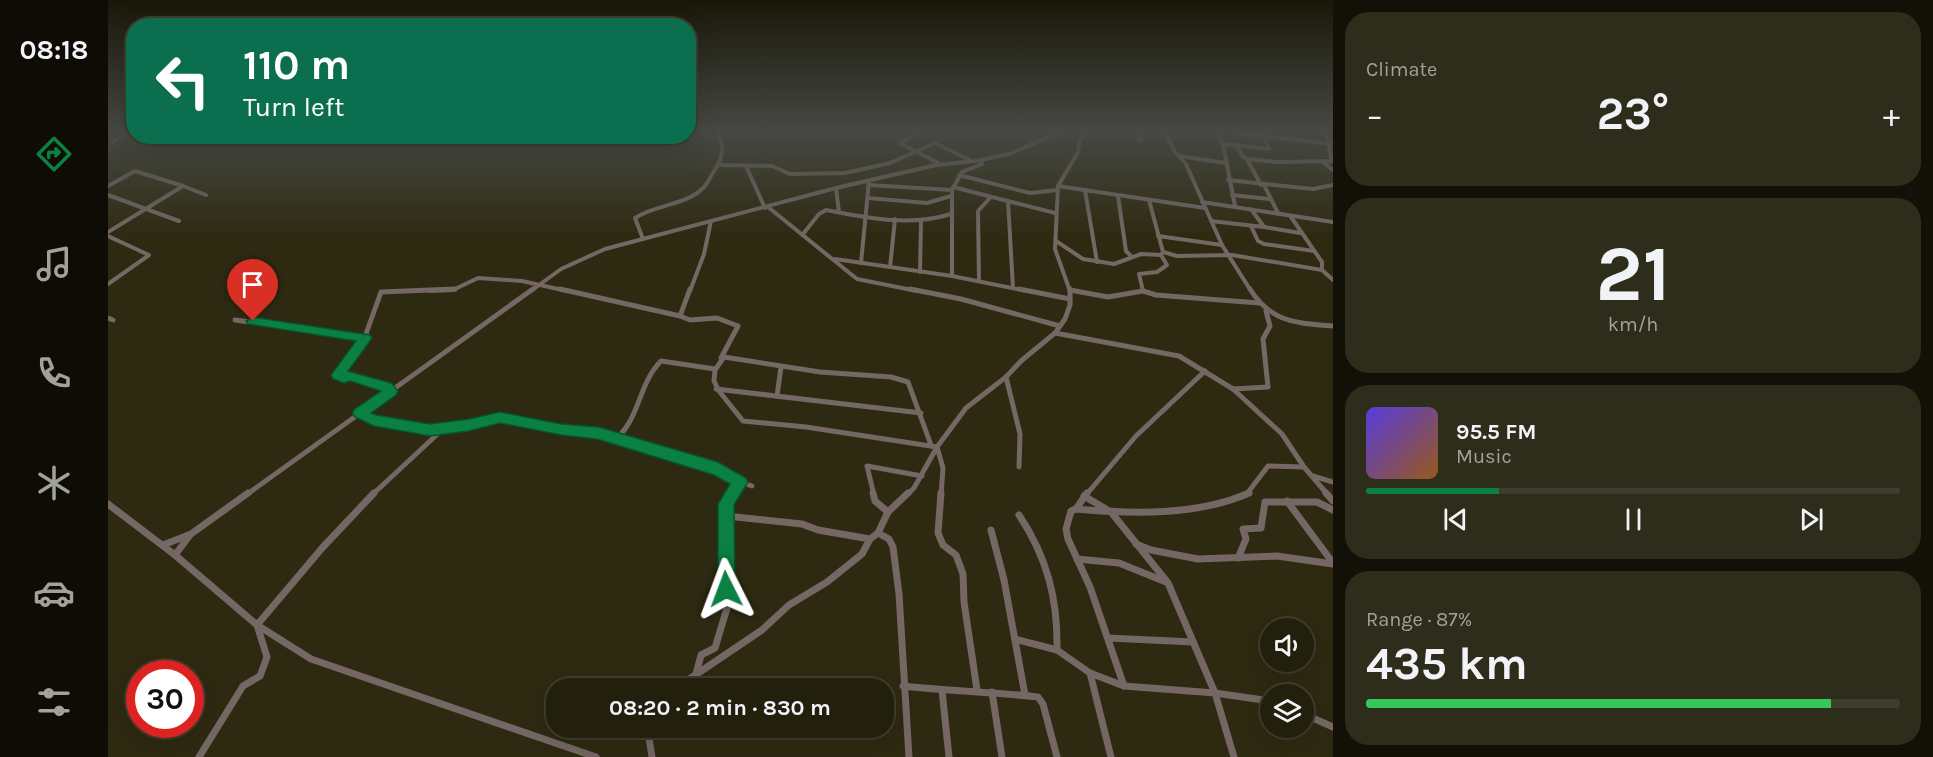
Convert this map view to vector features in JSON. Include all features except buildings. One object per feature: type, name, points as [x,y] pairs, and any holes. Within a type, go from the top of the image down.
[{"type":"street","points":[[643,239],[635,218],[638,215],[657,206],[683,200],[700,190],[717,167]]},
{"type":"street","points":[[747,167],[751,173],[759,201],[835,259],[857,279],[962,299],[1060,326]]},
{"type":"street","points":[[775,167],[790,174],[845,173],[871,167]]},
{"type":"street","points":[[163,545],[191,534],[561,269],[585,257],[711,220],[928,167]]},
{"type":"street","points":[[952,276],[952,189],[959,175],[975,167]]},
{"type":"street","points":[[690,678],[762,630],[789,605],[827,582],[862,554],[870,539],[878,533],[888,512],[914,488],[934,446],[966,408],[1006,377],[1055,333],[1065,319],[1070,298],[1068,279],[1059,263],[1056,241],[1057,188],[1069,167]]},
{"type":"street","points":[[1187,167],[1222,245],[1232,255],[1259,303],[1266,311],[1287,320],[1333,326]]},
{"type":"street","points":[[1227,167],[1235,206]]},
{"type":"street","points":[[1252,167],[1278,213]]},
{"type":"street","points":[[108,186],[135,171],[206,195]]},
{"type":"street","points":[[959,175],[1030,193],[1057,188],[1085,190],[1205,208]]},
{"type":"street","points":[[1228,180],[1313,189],[1333,184]]},
{"type":"street","points":[[869,183],[952,189],[1056,213]]},
{"type":"street","points":[[861,263],[869,183]]},
{"type":"street","points":[[108,284],[149,255],[108,234],[183,186]]},
{"type":"street","points":[[836,188],[839,212]]},
{"type":"street","points":[[1085,190],[1097,262]]},
{"type":"street","points":[[108,195],[179,222]]},
{"type":"street","points":[[1232,195],[1269,199]]},
{"type":"street","points":[[868,198],[927,203],[951,196]]},
{"type":"street","points":[[1118,196],[1126,251],[1132,257]]},
{"type":"street","points":[[979,281],[978,211],[991,197]]},
{"type":"street","points":[[1143,291],[1139,274],[1157,272],[1167,265],[1149,200]]},
{"type":"street","points":[[1008,201],[1013,288]]},
{"type":"street","points":[[1202,202],[1333,222]]},
{"type":"street","points":[[1251,209],[1264,227]]},
{"type":"street","points":[[803,234],[822,212],[921,222],[937,220],[951,214]]},
{"type":"street","points":[[1291,216],[1300,233],[1322,262],[1322,270]]},
{"type":"street","points":[[890,267],[895,219]]},
{"type":"street","points":[[680,316],[704,254],[711,220]]},
{"type":"street","points":[[1211,221],[1300,233]]},
{"type":"street","points":[[920,272],[921,222]]},
{"type":"street","points":[[1251,226],[1258,241],[1264,244],[1314,251]]},
{"type":"street","points":[[1158,236],[1222,245]]},
{"type":"street","points":[[1056,241],[1077,256],[1097,262],[1114,264],[1128,261],[1141,254],[1232,255],[1322,270],[1333,280]]},
{"type":"street","points":[[835,259],[952,276],[1070,298]]},
{"type":"street","points":[[391,391],[386,387],[350,376],[344,378],[338,375],[366,338],[381,292],[453,290],[478,278],[522,281],[668,312],[690,320],[717,318],[738,326],[713,376],[716,389],[730,404],[738,418],[743,421],[934,446]]},
{"type":"street","points":[[1070,290],[1108,297],[1143,291],[1156,295],[1259,303]]},
{"type":"street","points":[[1233,389],[1268,387],[1263,339],[1270,326],[1266,311]]},
{"type":"street","points":[[235,320],[366,338]]},
{"type":"street","points":[[1055,333],[1179,357],[1205,371],[1233,389],[1282,434],[1304,467],[1333,501]]},
{"type":"street","points":[[716,367],[724,357],[782,367],[891,377],[908,382],[943,468],[938,533],[943,545],[956,555],[963,573],[964,602],[977,690]]},
{"type":"street","points":[[360,413],[374,420],[430,430],[500,418],[618,437],[623,434],[631,421],[646,377],[660,361],[716,367]]},
{"type":"street","points":[[777,396],[782,367]]},
{"type":"street","points":[[1076,509],[1084,496],[1141,430],[1205,371]]},
{"type":"street","points":[[1006,377],[1020,434],[1019,467]]},
{"type":"street","points":[[716,389],[921,412]]},
{"type":"street","points":[[257,625],[297,574],[396,469],[444,428]]},
{"type":"street","points":[[599,433],[614,440],[641,445],[718,469],[752,486]]},
{"type":"street","points":[[888,512],[875,501],[867,466],[921,476]]},
{"type":"street","points":[[1124,686],[1066,529],[1071,511],[1076,509],[1111,512],[1194,509],[1248,494],[1268,466],[1304,467]]},
{"type":"street","points":[[1312,476],[1331,482]]},
{"type":"street","points":[[696,674],[701,655],[715,648],[727,608],[724,571],[726,504],[741,482]]},
{"type":"street","points":[[1322,487],[1331,482]]},
{"type":"street","points":[[1317,502],[1328,494]]},
{"type":"street","points":[[1084,496],[1111,512],[1168,583],[1215,693],[1234,757]]},
{"type":"street","points":[[1287,501],[1333,564]]},
{"type":"street","points":[[1238,558],[1246,539],[1243,529],[1261,528],[1265,502],[1317,502],[1333,510]]},
{"type":"street","points":[[108,504],[163,545],[257,625],[311,659],[596,757]]},
{"type":"street","points":[[1019,515],[1035,537],[1056,597],[1057,650]]},
{"type":"street","points":[[727,516],[802,524],[818,530],[870,539]]},
{"type":"street","points":[[991,530],[1004,580],[1025,695]]},
{"type":"street","points":[[878,533],[889,539],[893,548],[899,594],[909,757]]},
{"type":"street","points":[[175,555],[191,534]]},
{"type":"street","points":[[1136,544],[1188,557],[1277,556],[1333,564]]},
{"type":"street","points":[[1077,560],[1119,563],[1168,583]]},
{"type":"street","points":[[199,757],[243,686],[260,676],[267,657],[257,625]]},
{"type":"street","points":[[1108,638],[1193,642]]},
{"type":"street","points":[[1015,639],[1057,650],[1090,673],[1124,686],[1260,699]]},
{"type":"street","points":[[1090,673],[1111,757]]},
{"type":"street","points":[[903,686],[942,690],[977,690],[1038,697],[1043,704],[1057,757]]},
{"type":"street","points":[[942,690],[949,757]]},
{"type":"street","points":[[992,692],[1002,757]]},
{"type":"street","points":[[1314,718],[1333,727]]},
{"type":"street","points":[[649,738],[652,757]]},
{"type":"route","points":[[253,321],[366,338],[338,372],[338,375],[344,378],[350,376],[386,387],[391,391],[360,413],[382,423],[430,430],[500,418],[599,433],[614,440],[641,445],[718,469],[741,482],[726,504],[724,571],[726,589]]}]
